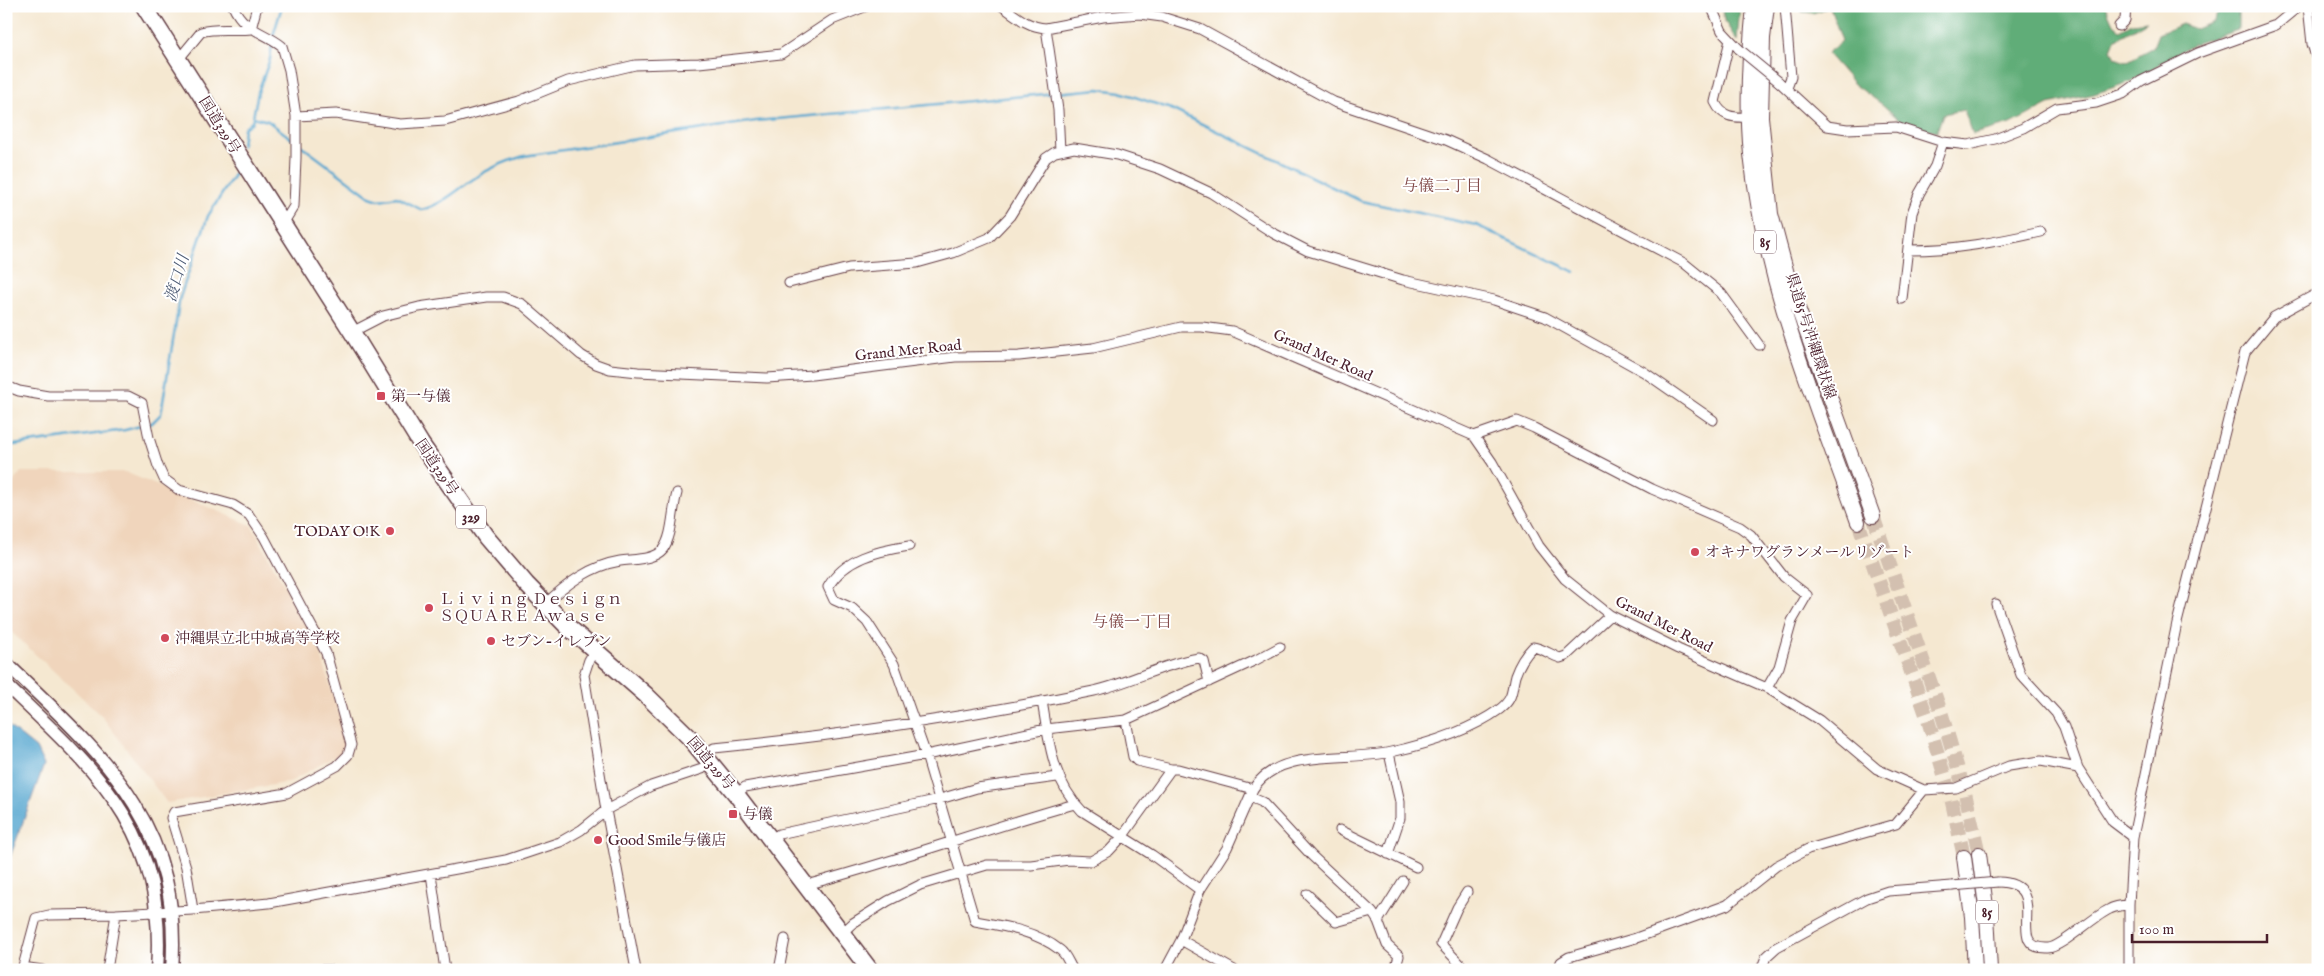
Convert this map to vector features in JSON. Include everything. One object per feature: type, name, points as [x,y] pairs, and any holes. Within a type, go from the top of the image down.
[{"type":"highway","name":"国道329号","points":[[144,6],[352,332],[421,444],[464,507],[507,562],[545,604],[668,716],[707,758],[870,970]]},
{"type":"main road","name":"県道85号沖縄環状線","points":[[1754,6],[1751,38],[1749,124],[1754,184],[1778,295],[1805,349],[1873,516]]},
{"type":"main road","name":"県道85号沖縄環状線","points":[[1767,6],[1761,80],[1762,138],[1774,223],[1805,349],[1858,522]]},
{"type":"main road","points":[[6,663],[92,746],[132,796],[146,822],[160,856],[172,911],[172,970]]},
{"type":"main road","points":[[6,685],[84,760],[119,806],[133,831],[147,866],[157,912],[157,970]]},
{"type":"main road","name":"85","points":[[1979,854],[1987,914],[1990,970]]},
{"type":"main road","name":"85","points":[[1964,857],[1972,917],[1975,970]]},
{"type":"street","points":[[233,6],[240,18],[251,29],[282,46],[288,70],[296,116],[294,206],[283,224]]},
{"type":"street","points":[[251,29],[257,6]]},
{"type":"street","points":[[296,116],[336,114],[400,124],[445,121],[519,101],[568,81],[635,65],[700,63],[780,54],[832,20],[867,6]]},
{"type":"street","points":[[1002,6],[1028,25],[1046,28],[1103,17],[1140,14],[1162,17],[1200,29],[1334,102],[1446,140],[1488,159],[1684,263],[1721,293],[1760,345]]},
{"type":"street","points":[[1711,6],[1722,31],[1730,40],[1787,88],[1827,126],[1847,130],[1896,127],[1943,142],[1968,146],[1995,139],[2023,128],[2057,108],[2096,103],[2123,94],[2140,81],[2198,53],[2276,25],[2299,6]]},
{"type":"street","points":[[1785,6],[1791,77],[1787,88]]},
{"type":"street","points":[[2119,26],[2125,20],[2126,6]]},
{"type":"street","points":[[2308,6],[2312,44],[2318,63]]},
{"type":"street","points":[[2309,22],[2318,17]]},
{"type":"street","points":[[1046,28],[1057,102],[1060,151]]},
{"type":"street","points":[[178,60],[201,32],[251,29]]},
{"type":"street","points":[[1730,40],[1715,102],[1723,114],[1749,124]]},
{"type":"street","points":[[1902,300],[1912,213],[1919,194],[1935,166],[1943,142]]},
{"type":"street","points":[[790,283],[848,268],[917,263],[952,254],[990,238],[1010,216],[1046,158],[1060,151],[1074,148],[1117,155],[1160,169],[1211,193],[1273,233],[1308,251],[1403,280],[1494,300],[1545,317],[1644,372],[1713,420]]},
{"type":"street","points":[[1909,250],[1940,250],[1986,244],[2041,232]]},
{"type":"street","points":[[2129,970],[2129,904],[2133,837],[2178,623],[2245,352],[2274,317],[2318,293]]},
{"type":"street","name":"Grand Mer Road","points":[[352,332],[383,316],[419,307],[486,297],[503,297],[522,304],[581,355],[596,364],[610,369],[767,378],[812,375],[955,357],[1019,356],[1093,348],[1180,327],[1202,327],[1232,331],[1269,345],[1474,436],[1492,462],[1539,546],[1565,579],[1610,615],[1767,688],[1819,720],[1877,768],[1924,790],[1956,788],[2009,766],[2041,761],[2078,768]]},
{"type":"street","points":[[6,386],[19,392],[48,396],[128,396],[142,403],[149,438],[164,479],[179,490],[233,506],[249,515],[264,537],[326,653],[351,745],[348,754],[337,766],[287,793],[174,812],[171,818],[186,867],[193,910]]},
{"type":"street","points":[[1474,436],[1516,421],[1534,428],[1652,489],[1740,527],[1751,535],[1784,577],[1807,595],[1792,621],[1779,667],[1767,688]]},
{"type":"street","points":[[545,604],[563,588],[598,566],[656,556],[664,548],[670,532],[671,514],[677,494]]},
{"type":"street","points":[[909,546],[885,550],[849,563],[833,578],[828,587],[834,600],[852,608],[867,622],[894,664],[940,799],[975,921],[1004,926],[1038,936],[1062,951],[1072,970]]},
{"type":"street","points":[[1996,604],[2021,675],[2056,713],[2064,728],[2078,768],[2113,822],[2133,837]]},
{"type":"street","points":[[1165,970],[1181,940],[1200,890],[1227,848],[1258,782],[1272,769],[1290,762],[1389,753],[1450,736],[1501,708],[1513,695],[1515,677],[1523,658],[1532,647],[1540,648],[1548,654],[1560,658],[1566,656],[1610,615]]},
{"type":"street","points":[[736,794],[745,787],[926,755],[1046,729],[1126,720],[1280,647]]},
{"type":"street","points":[[594,650],[584,675],[606,810],[636,970]]},
{"type":"street","points":[[42,970],[22,968],[36,918],[57,914],[157,912],[269,903],[506,860],[560,842],[581,830],[606,810],[650,786],[702,769],[714,748],[916,724],[1042,701],[1097,690],[1179,661],[1199,658],[1204,661],[1209,682]]},
{"type":"street","points":[[1042,701],[1057,777],[1075,804],[1082,811],[1200,890]]},
{"type":"street","points":[[1126,720],[1133,757],[1137,761],[1178,769],[1252,793],[1262,802],[1311,855],[1372,912],[1378,921],[1386,945],[1399,956],[1395,970]]},
{"type":"street","points":[[1388,854],[1400,818],[1400,802],[1389,753]]},
{"type":"street","points":[[842,933],[853,923],[888,900],[920,884],[987,864],[1031,865],[1069,860],[1091,861],[1109,851],[1122,837],[1171,769]]},
{"type":"street","points":[[771,839],[779,834],[940,799],[977,788],[1057,777]]},
{"type":"street","points":[[1558,970],[1561,962],[1569,957],[1636,938],[1728,905],[1776,866],[1808,850],[1896,824],[1924,790]]},
{"type":"street","points":[[806,885],[872,868],[951,841],[1075,804]]},
{"type":"street","points":[[1340,830],[1416,867]]},
{"type":"street","points":[[431,874],[445,970]]},
{"type":"street","points":[[1378,921],[1403,881]]},
{"type":"street","points":[[1761,970],[1766,957],[1777,947],[1867,898],[1888,891],[2010,882],[2023,890],[2026,897],[2026,932],[2030,942],[2039,948],[2051,948],[2110,909],[2129,904]]},
{"type":"street","points":[[1466,970],[1441,944],[1456,908],[1467,892]]},
{"type":"street","points":[[1307,894],[1336,922],[1372,912]]},
{"type":"street","points":[[107,970],[116,914]]},
{"type":"street","points":[[779,970],[785,939]]},
{"type":"street","points":[[1181,940],[1234,970]]},
{"type":"street","points":[[320,970],[330,970]]},
{"type":"shaded area","name":"沖縄県立北中城高等学校","points":[[21,472],[125,472],[251,525],[319,648],[349,748],[290,782],[167,803],[101,715],[6,627],[6,491]]},
{"type":"green space","points":[[1721,6],[1740,6],[1737,41],[1724,20]]},
{"type":"green space","points":[[1801,6],[2105,6],[2113,24],[2120,30],[2132,23],[2147,21],[2115,40],[2111,50],[2115,58],[2126,62],[2153,47],[2158,34],[2182,24],[2196,29],[2213,22],[2222,6],[2238,6],[2238,30],[2193,44],[2132,81],[2094,94],[2049,104],[2011,124],[1973,134],[1964,110],[1943,114],[1937,131],[1905,125],[1883,105],[1854,84],[1827,53],[1842,41],[1830,7],[1813,13],[1802,12]]},
{"type":"water","points":[[6,724],[36,748],[44,765],[6,868]]},
{"type":"waterway","name":"渡口川","points":[[242,146],[244,128],[252,122],[258,92],[270,59],[273,36],[282,6]]},
{"type":"waterway","points":[[299,144],[370,197],[379,200],[397,197],[422,210],[443,200],[486,171],[524,156],[756,121],[1099,89],[1120,92],[1171,109],[1361,201],[1476,225],[1575,272]]},
{"type":"waterway","points":[[253,117],[268,121],[292,139]]},
{"type":"waterway","name":"渡口川","points":[[6,446],[125,430],[152,423],[161,414],[180,297],[208,216],[239,167]]},
{"type":"tunnel","points":[[1873,516],[1942,715],[1965,793],[1979,854]]},
{"type":"tunnel","points":[[1858,522],[1928,720],[1951,798],[1964,857]]},
{"type":"place","name":"第一与儀","points":[[381,396]]},
{"type":"place","name":"TODAY O!K","points":[[390,531]]},
{"type":"place","name":"オキナワグランメールリゾート","points":[[1695,552]]},
{"type":"place","name":"Ｌｉｖｉｎｇ Ｄｅｓｉｇｎ ＳＱＵＡＲＥ Ａｗａｓｅ","points":[[429,608]]},
{"type":"place","name":"沖縄県立北中城高等学校","points":[[165,638]]},
{"type":"place","name":"セブン-イレブン","points":[[491,641]]},
{"type":"place","name":"与儀","points":[[733,814]]},
{"type":"place","name":"Good Smile与儀店","points":[[598,840]]},
{"type":"district","name":"与儀二丁目","points":[[1442,185]]},
{"type":"district","name":"与儀一丁目","points":[[1132,621]]}]
